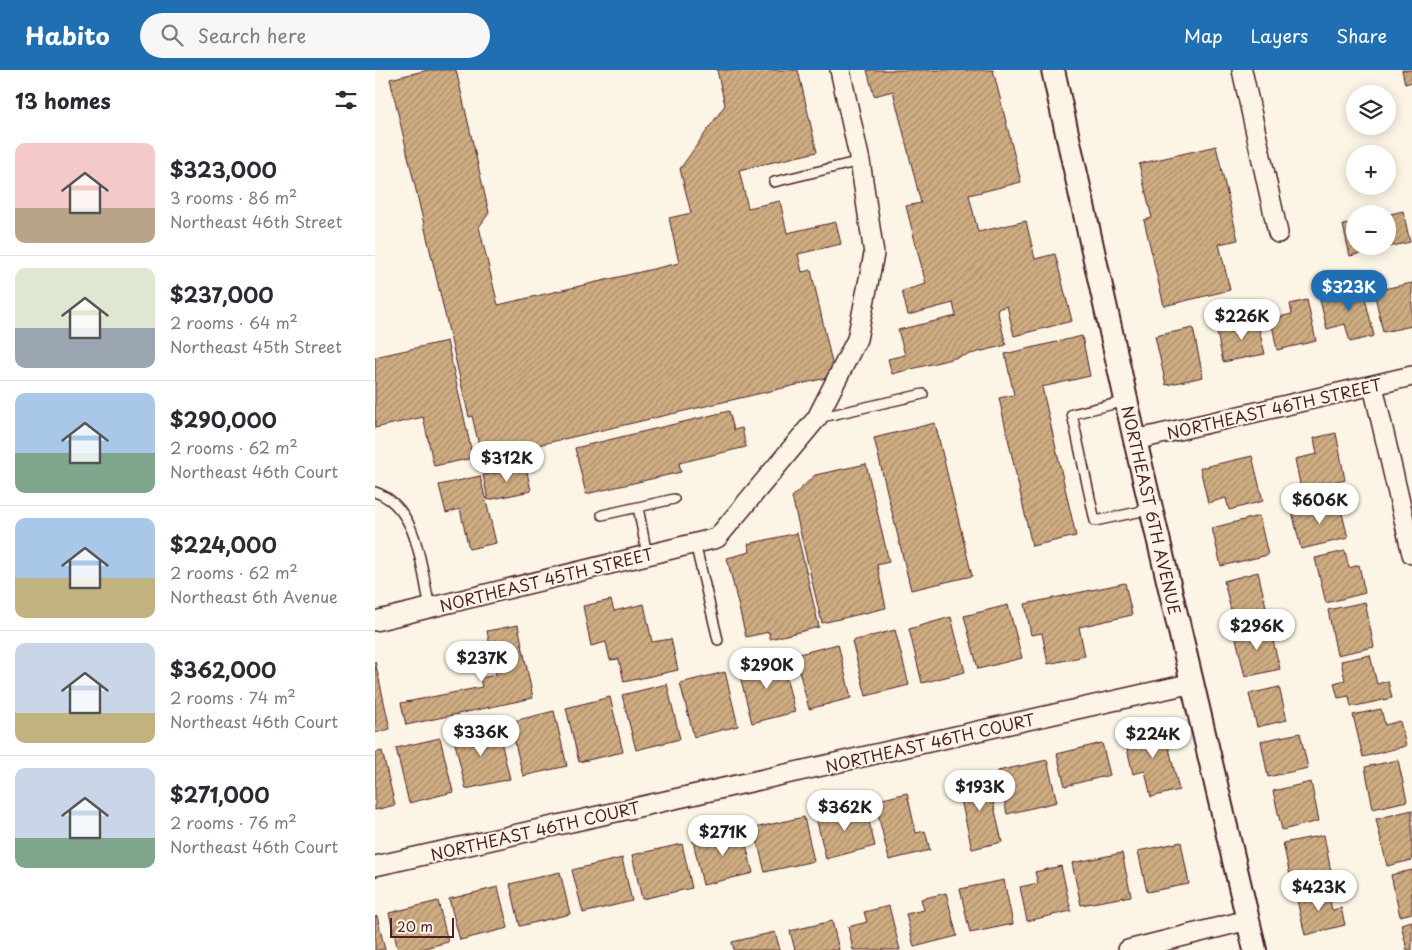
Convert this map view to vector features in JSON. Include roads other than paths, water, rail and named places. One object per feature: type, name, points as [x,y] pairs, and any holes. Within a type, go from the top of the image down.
[{"type":"street","points":[[817,418],[857,339],[874,254],[860,161],[840,70]]},
{"type":"street","name":"NORTHEAST 6TH AVENUE","points":[[1053,70],[1135,440],[1255,950]]},
{"type":"street","points":[[1242,70],[1277,233]]},
{"type":"street","name":"NORTHEAST 46TH STREET","points":[[1135,440],[1412,376]]},
{"type":"street","points":[[1373,386],[1412,554]]},
{"type":"street","name":"NORTHEAST 45TH STREET","points":[[375,620],[717,538],[817,418]]},
{"type":"street","name":"NORTHEAST 46TH COURT","points":[[375,866],[1193,683]]},
{"type":"street","points":[[1128,950],[1248,920]]},
{"type":"lane","points":[[774,182],[860,161]]},
{"type":"lane","points":[[817,418],[923,394]]},
{"type":"lane","points":[[1127,401],[1071,414],[1095,521],[1152,509]]},
{"type":"lane","points":[[375,492],[387,496],[399,508],[413,530],[430,607]]},
{"type":"lane","points":[[602,515],[674,499]]},
{"type":"lane","points":[[638,507],[647,555]]},
{"type":"lane","points":[[695,543],[718,640]]}]
